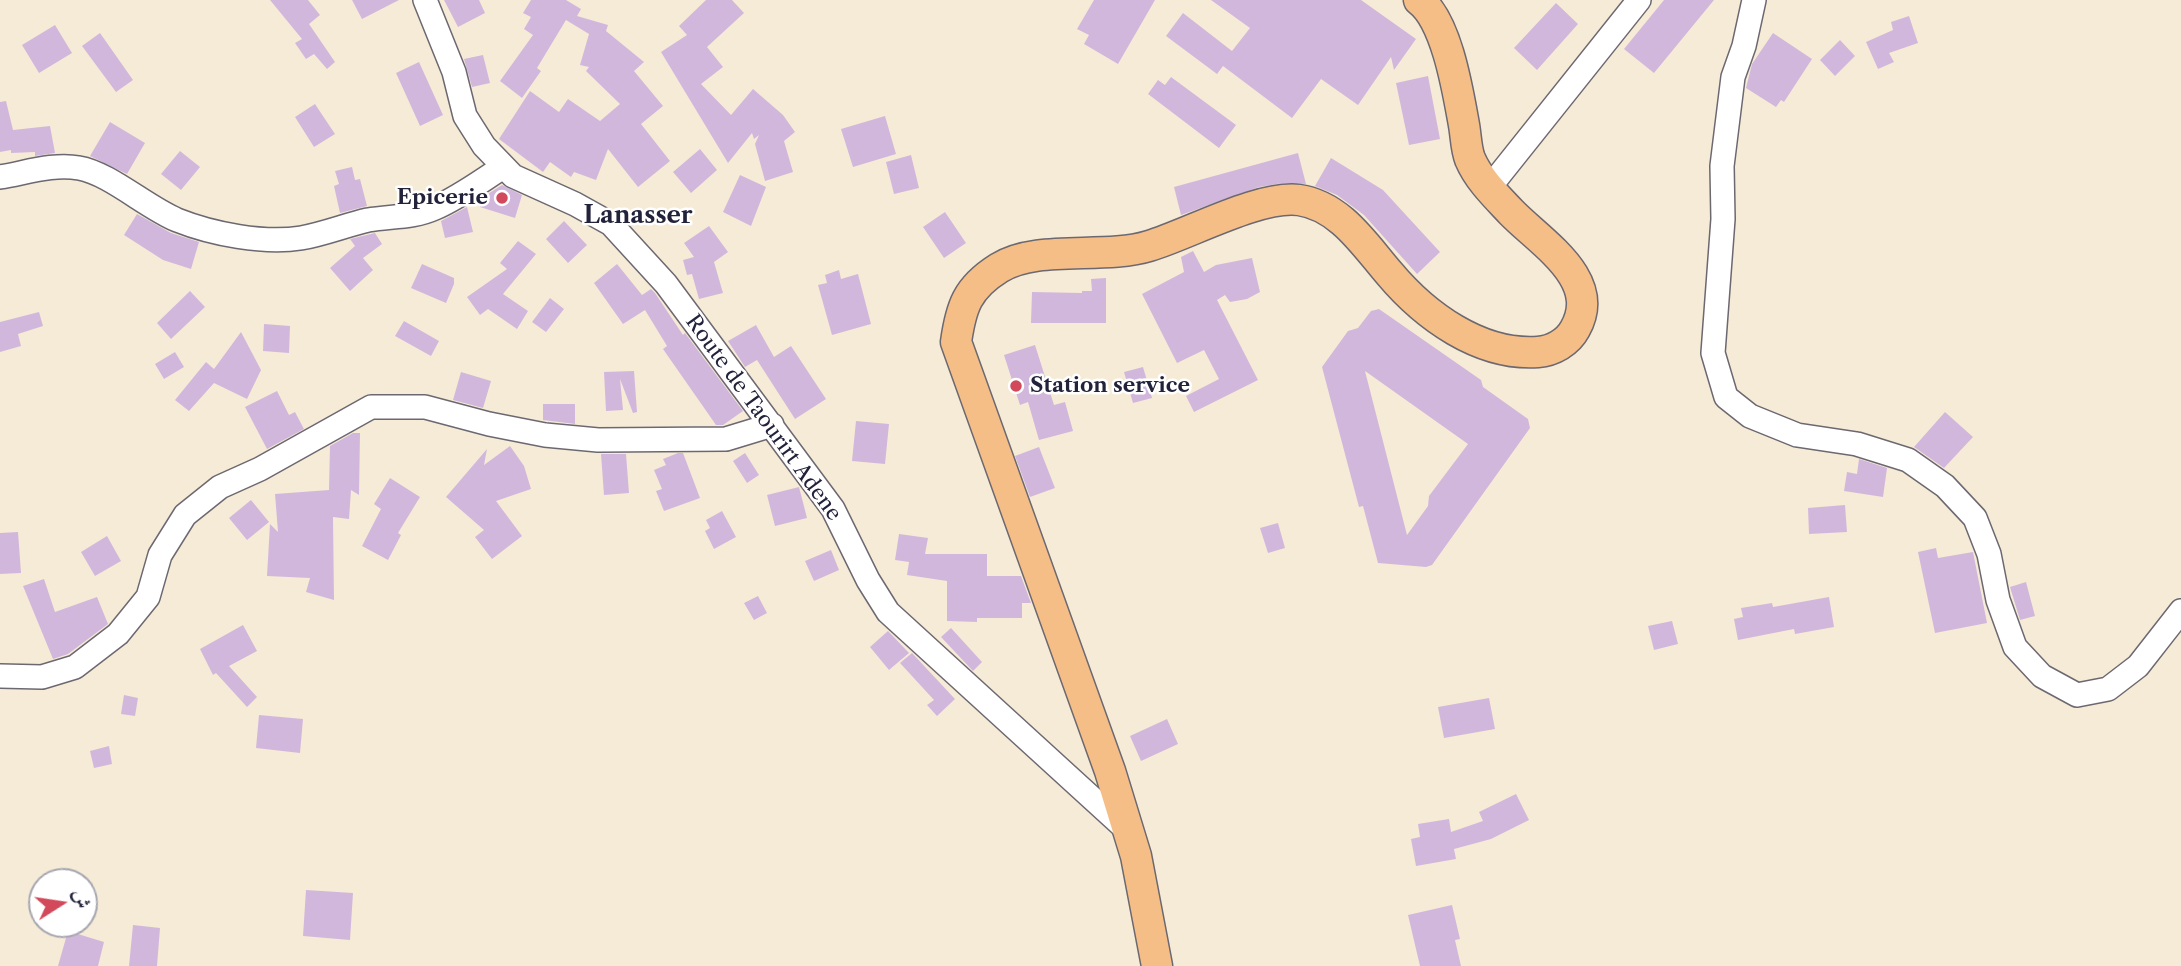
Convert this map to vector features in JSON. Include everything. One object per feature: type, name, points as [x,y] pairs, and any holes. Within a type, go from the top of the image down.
[{"type":"main road","points":[[1157,966],[1136,856],[1106,758],[956,342],[960,310],[974,288],[1001,267],[1035,256],[1113,254],[1148,247],[1265,203],[1299,200],[1326,210],[1350,226],[1391,276],[1424,310],[1473,339],[1518,353],[1544,352],[1569,340],[1580,321],[1582,292],[1567,263],[1527,229],[1489,188],[1469,157],[1456,79],[1440,31],[1419,0]]},
{"type":"street","name":"Route de Taourirt Adene","points":[[425,0],[454,72],[465,117],[484,146],[513,176],[575,204],[611,224],[666,284],[833,509],[868,580],[888,612],[1128,831]]},
{"type":"street","points":[[1489,188],[1639,0]]},
{"type":"street","points":[[1754,0],[1744,46],[1733,76],[1722,166],[1723,219],[1713,354],[1726,397],[1750,416],[1797,435],[1857,444],[1908,460],[1945,486],[1975,518],[1989,554],[1998,600],[2015,647],[2042,676],[2077,695],[2108,689],[2138,666],[2181,611]]},
{"type":"street","points":[[0,177],[63,166],[81,168],[177,220],[220,232],[284,240],[372,219],[405,218],[419,214],[459,196],[503,167]]},
{"type":"street","points":[[0,676],[42,677],[75,667],[118,634],[148,597],[160,555],[185,515],[219,487],[260,469],[371,407],[425,407],[545,435],[598,440],[726,439],[772,425]]},
{"type":"building","points":[[270,0],[308,0],[320,15],[309,24],[335,62],[327,69],[314,54],[306,59],[295,43],[302,39]]},
{"type":"building","points":[[352,0],[399,0],[362,19]]},
{"type":"building","points":[[444,0],[479,0],[485,13],[458,27]]},
{"type":"building","points":[[531,0],[566,0],[581,9],[577,16],[608,25],[606,31],[644,62],[634,71],[663,106],[641,124],[670,161],[638,187],[608,149],[596,180],[574,172],[571,177],[550,162],[543,172],[499,139],[530,91],[559,112],[568,99],[600,121],[620,104],[586,71],[589,67],[580,65],[589,34],[566,20],[537,68],[541,71],[522,98],[500,81],[533,35],[524,29],[531,17],[523,13]]},
{"type":"building","points":[[706,0],[732,0],[744,13],[707,47],[723,67],[701,84],[731,115],[753,89],[783,115],[795,132],[784,141],[793,172],[765,181],[755,144],[759,135],[754,139],[752,133],[728,163],[661,52],[687,35],[679,26]]},
{"type":"building","points":[[1094,0],[1155,0],[1118,64],[1084,44],[1089,35],[1077,29]]},
{"type":"building","points":[[1211,0],[1361,0],[1416,39],[1394,70],[1391,57],[1358,105],[1321,79],[1292,118],[1223,66],[1217,74],[1166,36],[1183,13],[1232,51],[1250,28]]},
{"type":"building","points":[[1664,0],[1714,0],[1654,73],[1624,49]]},
{"type":"building","points":[[1556,3],[1578,24],[1537,70],[1514,48]]},
{"type":"building","points":[[1909,16],[1918,43],[1889,53],[1894,62],[1878,69],[1866,42],[1893,30],[1891,22]]},
{"type":"building","points":[[55,25],[72,53],[39,73],[22,45]]},
{"type":"building","points":[[100,33],[133,80],[116,92],[82,46]]},
{"type":"building","points":[[1773,33],[1812,59],[1784,102],[1781,100],[1776,107],[1746,88],[1752,64]]},
{"type":"building","points":[[1840,40],[1855,56],[1835,76],[1820,60]]},
{"type":"building","points":[[483,55],[490,83],[472,87],[464,59]]},
{"type":"building","points":[[419,62],[443,115],[420,126],[396,73]]},
{"type":"building","points":[[1428,76],[1440,139],[1409,145],[1396,83]]},
{"type":"building","points":[[1171,77],[1236,125],[1219,148],[1148,94],[1158,80],[1165,85]]},
{"type":"building","points":[[6,101],[13,130],[50,126],[55,153],[35,156],[35,152],[0,152],[0,102]]},
{"type":"building","points":[[315,104],[335,134],[314,147],[295,117]]},
{"type":"building","points":[[885,116],[896,154],[853,167],[841,129]]},
{"type":"building","points":[[110,122],[145,143],[127,174],[90,156]]},
{"type":"building","points":[[700,149],[717,170],[691,193],[673,172]]},
{"type":"building","points":[[180,151],[200,167],[181,190],[161,174]]},
{"type":"building","points":[[1298,153],[1306,184],[1283,183],[1259,187],[1181,215],[1174,187]]},
{"type":"building","points":[[911,155],[919,188],[894,194],[886,162]]},
{"type":"building","points":[[1331,158],[1383,190],[1440,252],[1417,274],[1364,215],[1337,195],[1315,186]]},
{"type":"building","points":[[352,167],[355,180],[360,179],[367,206],[340,213],[334,186],[339,184],[335,171]]},
{"type":"building","points":[[740,175],[766,187],[751,226],[723,212]]},
{"type":"building","name":"Epicerie","points":[[502,185],[522,195],[515,218],[480,207],[483,197]]},
{"type":"building","points":[[467,207],[473,232],[445,238],[441,221]]},
{"type":"building","points":[[945,212],[966,243],[944,258],[923,227]]},
{"type":"building","points":[[137,214],[171,233],[199,242],[191,269],[163,260],[124,235]]},
{"type":"building","points":[[564,221],[587,245],[568,263],[546,239]]},
{"type":"building","points":[[709,226],[728,252],[714,262],[723,293],[699,299],[692,274],[687,275],[683,260],[694,257],[684,243]]},
{"type":"building","points":[[375,233],[382,244],[363,258],[373,270],[350,291],[330,268],[355,246],[350,239]]},
{"type":"building","points":[[518,241],[536,254],[503,294],[528,311],[517,329],[488,309],[480,315],[467,297],[507,269],[500,263]]},
{"type":"building","points":[[1193,251],[1204,272],[1216,265],[1252,258],[1260,292],[1247,299],[1230,302],[1225,295],[1217,300],[1258,380],[1194,412],[1186,396],[1219,379],[1204,350],[1177,363],[1142,294],[1184,272],[1181,257]]},
{"type":"building","points":[[422,264],[454,278],[446,303],[411,288]]},
{"type":"building","points":[[617,264],[642,295],[651,289],[655,293],[683,335],[685,333],[743,411],[723,425],[716,425],[663,349],[667,346],[645,310],[623,324],[594,283]]},
{"type":"building","points":[[839,270],[841,279],[858,274],[871,324],[832,335],[818,285],[827,283],[825,275]]},
{"type":"building","points":[[1106,278],[1106,323],[1031,323],[1032,292],[1082,293],[1092,291],[1091,279]]},
{"type":"building","points":[[190,291],[205,307],[171,339],[157,323]]},
{"type":"building","points":[[550,298],[564,309],[546,332],[532,322]]},
{"type":"building","points":[[1379,309],[1481,380],[1483,387],[1528,419],[1530,428],[1432,565],[1426,567],[1378,563],[1363,506],[1359,507],[1322,367],[1348,331],[1358,328],[1371,311]],"holes":[[[1365,371],[1468,444],[1429,496],[1428,506],[1407,535]]]},
{"type":"building","points":[[39,312],[43,326],[18,334],[21,346],[0,352],[0,322]]},
{"type":"building","points":[[404,321],[439,341],[431,356],[395,336]]},
{"type":"building","points":[[264,324],[290,326],[289,353],[263,351]]},
{"type":"building","points":[[756,325],[774,357],[791,346],[826,399],[795,419],[757,360],[745,367],[728,341]]},
{"type":"building","points":[[241,332],[261,370],[247,399],[214,383],[189,411],[175,400],[206,362],[214,369]]},
{"type":"building","points":[[1035,345],[1054,405],[1065,402],[1073,431],[1039,440],[1028,402],[1020,405],[1004,355]]},
{"type":"building","points":[[175,352],[184,367],[164,379],[155,364]]},
{"type":"building","points":[[1143,367],[1152,398],[1133,403],[1124,372]]},
{"type":"building","points":[[634,371],[637,412],[633,413],[620,379],[623,410],[606,411],[604,372]]},
{"type":"building","points":[[461,372],[491,381],[483,408],[453,400]]},
{"type":"building","points":[[277,391],[289,415],[295,412],[304,429],[267,449],[245,407]]},
{"type":"building","points":[[543,404],[575,404],[575,424],[543,420]]},
{"type":"building","points":[[1945,412],[1973,437],[1944,468],[1914,447]]},
{"type":"building","points":[[856,421],[889,424],[885,464],[852,461]]},
{"type":"building","points":[[353,433],[360,433],[359,495],[351,490],[349,519],[333,517],[334,600],[306,592],[310,578],[267,576],[270,524],[278,532],[275,494],[329,490],[330,446]]},
{"type":"building","points":[[510,446],[524,466],[531,489],[496,501],[522,536],[492,559],[475,537],[484,530],[446,497],[487,449],[484,465]]},
{"type":"building","points":[[1039,447],[1055,488],[1030,497],[1015,456]]},
{"type":"building","points":[[683,453],[700,498],[664,511],[656,491],[662,489],[654,470],[666,465],[663,459]]},
{"type":"building","points":[[745,453],[759,475],[747,483],[733,461]]},
{"type":"building","points":[[601,454],[626,454],[629,493],[604,495]]},
{"type":"building","points":[[1859,459],[1887,468],[1883,497],[1844,491],[1847,472],[1857,474]]},
{"type":"building","points":[[390,478],[420,497],[398,533],[401,535],[388,560],[362,546],[381,509],[374,504]]},
{"type":"building","points":[[799,487],[807,518],[775,526],[767,495]]},
{"type":"building","points":[[251,500],[269,522],[247,540],[229,518]]},
{"type":"building","points":[[1845,505],[1847,532],[1809,534],[1808,508]]},
{"type":"building","points":[[722,511],[736,537],[714,549],[705,531],[710,528],[706,520]]},
{"type":"building","points":[[1278,523],[1285,548],[1268,553],[1260,528]]},
{"type":"building","points":[[18,532],[21,573],[0,574],[0,533]]},
{"type":"building","points":[[899,534],[928,538],[925,554],[987,554],[987,576],[1021,576],[1031,603],[1022,603],[1022,618],[977,618],[977,622],[947,621],[947,581],[907,575],[909,562],[895,560]]},
{"type":"building","points":[[107,536],[121,561],[95,576],[81,552]]},
{"type":"building","points":[[1936,548],[1938,558],[1973,552],[1987,623],[1935,633],[1918,552]]},
{"type":"building","points":[[831,550],[839,570],[814,581],[805,561]]},
{"type":"building","points":[[44,579],[55,612],[97,597],[108,624],[68,654],[53,659],[23,586]]},
{"type":"building","points":[[2026,582],[2035,616],[2020,620],[2010,587]]},
{"type":"building","points":[[758,596],[767,613],[754,620],[744,603]]},
{"type":"building","points":[[1829,597],[1834,627],[1795,634],[1794,629],[1738,640],[1734,619],[1743,617],[1741,608],[1772,603],[1773,607]]},
{"type":"building","points":[[1672,621],[1678,644],[1654,650],[1648,626]]},
{"type":"building","points":[[243,625],[257,651],[229,666],[257,697],[247,707],[216,673],[213,675],[200,649]]},
{"type":"building","points":[[951,628],[982,662],[973,671],[941,637]]},
{"type":"building","points":[[888,631],[909,653],[889,670],[870,647]]},
{"type":"building","points":[[912,653],[955,699],[937,716],[927,705],[934,700],[900,663]]},
{"type":"building","points":[[124,695],[138,698],[135,716],[121,714]]},
{"type":"building","points":[[1489,698],[1495,729],[1444,738],[1438,707]]},
{"type":"building","points":[[259,715],[303,719],[300,753],[256,748]]},
{"type":"building","points":[[1167,719],[1178,744],[1141,761],[1130,736]]},
{"type":"building","points":[[109,746],[112,764],[94,768],[90,751]]},
{"type":"building","points":[[1516,794],[1529,820],[1491,839],[1454,849],[1456,859],[1416,866],[1411,839],[1420,837],[1418,824],[1449,819],[1451,832],[1483,821],[1479,812]]},
{"type":"building","points":[[306,890],[353,893],[350,940],[303,936]]},
{"type":"building","points":[[1452,905],[1460,939],[1455,940],[1461,966],[1420,966],[1408,915]]},
{"type":"building","points":[[133,925],[160,928],[157,966],[129,966]]},
{"type":"building","points":[[66,938],[91,938],[104,942],[98,966],[58,966]]},
{"type":"place","name":"Epicerie","points":[[502,198]]},
{"type":"place","name":"Station service","points":[[1016,386]]},
{"type":"district","name":"Lanasser","points":[[638,216]]}]
